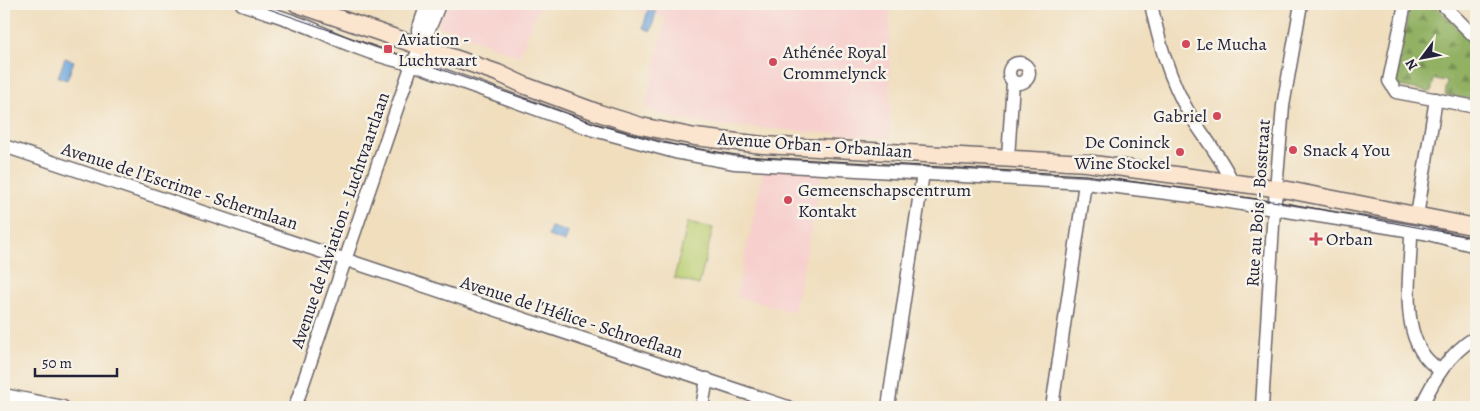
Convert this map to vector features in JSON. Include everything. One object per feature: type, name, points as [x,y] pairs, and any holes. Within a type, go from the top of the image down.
[{"type":"street","name":"Avenue Orban - Orbanlaan","points":[[242,4],[319,31],[339,42],[412,64],[594,130],[675,152],[735,162],[1085,183],[1200,198],[1430,234],[1476,246]]},
{"type":"street","name":"Avenue Orban - Orbanlaan","points":[[297,4],[420,46],[599,113],[641,126],[686,136],[763,145],[1086,163],[1276,188],[1352,201],[1476,227]]},
{"type":"street","name":"Avenue de l'Aviation - Luchtvaartlaan","points":[[420,46],[418,30],[428,4]]},
{"type":"street","name":"Avenue de l'Aviation - Luchtvaartlaan","points":[[294,407],[412,64],[420,46],[429,34],[439,4]]},
{"type":"street","points":[[1151,4],[1160,44],[1176,86],[1195,123],[1226,167],[1232,181]]},
{"type":"street","name":"Rue au Bois - Bosstraat","points":[[1262,407],[1274,210],[1283,106],[1301,4]]},
{"type":"street","points":[[1405,4],[1389,81],[1396,92],[1476,107]]},
{"type":"street","points":[[1442,4],[1476,38]]},
{"type":"street","points":[[1008,158],[1013,82]]},
{"type":"street","points":[[1417,216],[1436,100]]},
{"type":"street","name":"Avenue de l'Escrime - Schermlaan","points":[[4,146],[346,260]]},
{"type":"street","points":[[888,407],[922,173]]},
{"type":"street","points":[[1200,198],[1204,178]]},
{"type":"street","points":[[1052,407],[1085,183]]},
{"type":"street","points":[[1411,232],[1409,297],[1413,332],[1418,346],[1430,364],[1440,370]]},
{"type":"street","name":"Avenue de l'Hélice - Schroeflaan","points":[[346,260],[788,407]]},
{"type":"street","points":[[1421,407],[1440,370],[1457,350],[1476,337]]},
{"type":"street","points":[[702,407],[707,379]]},
{"type":"street","points":[[4,395],[63,407]]},
{"type":"shaded area","points":[[445,4],[540,4],[519,56],[438,26]]},
{"type":"shaded area","name":"Athénée Royal Crommelynck","points":[[612,4],[890,4],[890,138],[717,125],[676,119],[645,107],[666,18]]},
{"type":"shaded area","points":[[764,168],[823,172],[794,312],[736,297]]},
{"type":"green space","points":[[1410,4],[1434,4],[1476,46],[1476,100],[1445,95],[1447,81],[1434,79],[1431,92],[1395,84]]},
{"type":"green space","points":[[688,222],[713,228],[699,285],[674,278]]},
{"type":"water","points":[[648,10],[656,12],[651,31],[643,28]]},
{"type":"water","points":[[65,58],[74,61],[67,80],[58,77]]},
{"type":"water","points":[[551,227],[568,232],[565,242],[548,236]]},
{"type":"tram line","points":[[255,4],[599,125],[663,143],[743,156],[1086,175],[1286,203],[1476,238]]},
{"type":"place","name":"Le Mucha","points":[[1186,44]]},
{"type":"place","name":"Aviation - Luchtvaart","points":[[388,49]]},
{"type":"place","name":"Athénée Royal Crommelynck","points":[[773,62]]},
{"type":"place","name":"Gabriel","points":[[1217,116]]},
{"type":"place","name":"Snack 4 You","points":[[1293,150]]},
{"type":"place","name":"De Coninck Wine Stockel","points":[[1180,152]]},
{"type":"place","name":"Gemeenschapscentrum Kontakt","points":[[788,200]]},
{"type":"place","name":"Orban","points":[[1316,239]]}]
